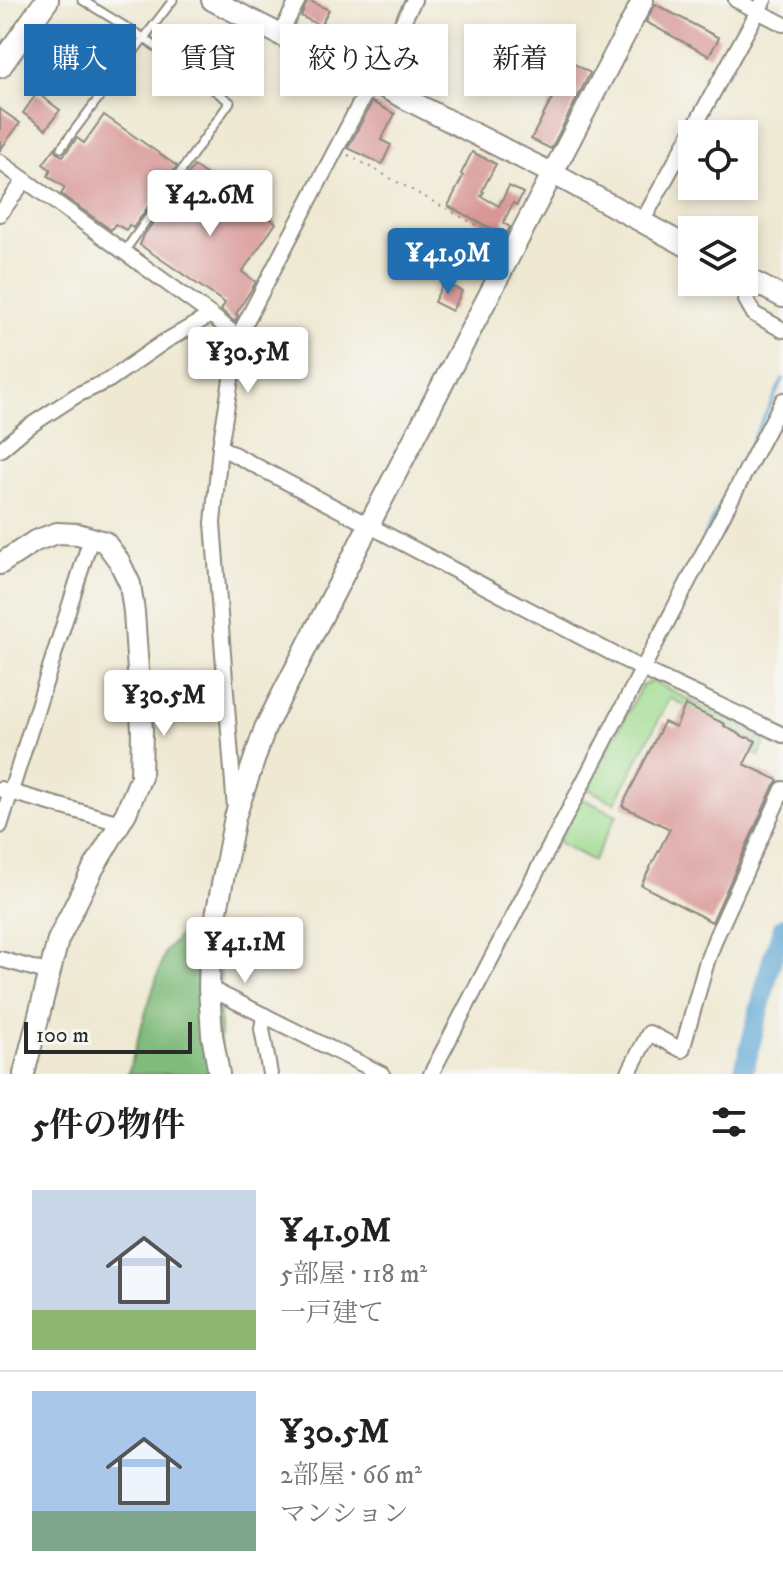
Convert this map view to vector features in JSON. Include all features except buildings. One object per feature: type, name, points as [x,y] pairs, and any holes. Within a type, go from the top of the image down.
[{"type":"main road","points":[[0,66],[47,0]]},
{"type":"street","points":[[212,0],[280,34]]},
{"type":"street","points":[[285,24],[298,0]]},
{"type":"street","points":[[401,24],[414,0]]},
{"type":"street","points":[[219,1074],[212,1035],[210,947],[235,817],[265,728],[643,0]]},
{"type":"street","points":[[736,0],[761,6],[783,24]]},
{"type":"street","points":[[642,222],[761,6]]},
{"type":"street","points":[[235,817],[213,523],[220,447],[238,337],[363,96]]},
{"type":"street","points":[[400,96],[678,241]]},
{"type":"street","points":[[0,162],[238,337]]},
{"type":"street","points":[[0,214],[25,180]]},
{"type":"street","points":[[758,284],[783,297]]},
{"type":"street","points":[[746,296],[754,314],[783,330]]},
{"type":"street","points":[[0,450],[25,429],[77,395],[109,380],[164,342],[211,315]]},
{"type":"street","points":[[431,1074],[783,400]]},
{"type":"street","points":[[220,447],[642,669],[783,735]]},
{"type":"street","points":[[0,564],[35,541],[57,533],[78,534],[105,542],[130,584],[142,730],[141,777],[58,940],[24,1074]]},
{"type":"street","points":[[0,826],[5,790],[91,538]]},
{"type":"street","points":[[628,1074],[649,1033],[682,1050],[716,937],[783,789]]},
{"type":"street","points":[[5,790],[120,823]]},
{"type":"street","points":[[0,959],[50,973]]},
{"type":"street","points":[[209,988],[382,1074]]},
{"type":"street","points":[[264,1015],[262,1029],[270,1074]]},
{"type":"lane","points":[[82,0],[152,44]]},
{"type":"lane","points":[[61,148],[173,0]]},
{"type":"lane","points":[[124,252],[230,102],[222,96]]},
{"type":"path","points":[[336,149],[515,246]]},
{"type":"green space","points":[[653,681],[766,740],[759,756],[752,752],[757,741],[670,698],[615,803],[588,789],[642,685]]},
{"type":"green space","points":[[581,798],[617,815],[593,861],[558,842]]},
{"type":"green space","points":[[186,928],[214,938],[221,964],[219,1074],[128,1074],[165,952]]},
{"type":"waterway","points":[[705,535],[783,379]]},
{"type":"waterway","points":[[743,1074],[783,927]]}]
